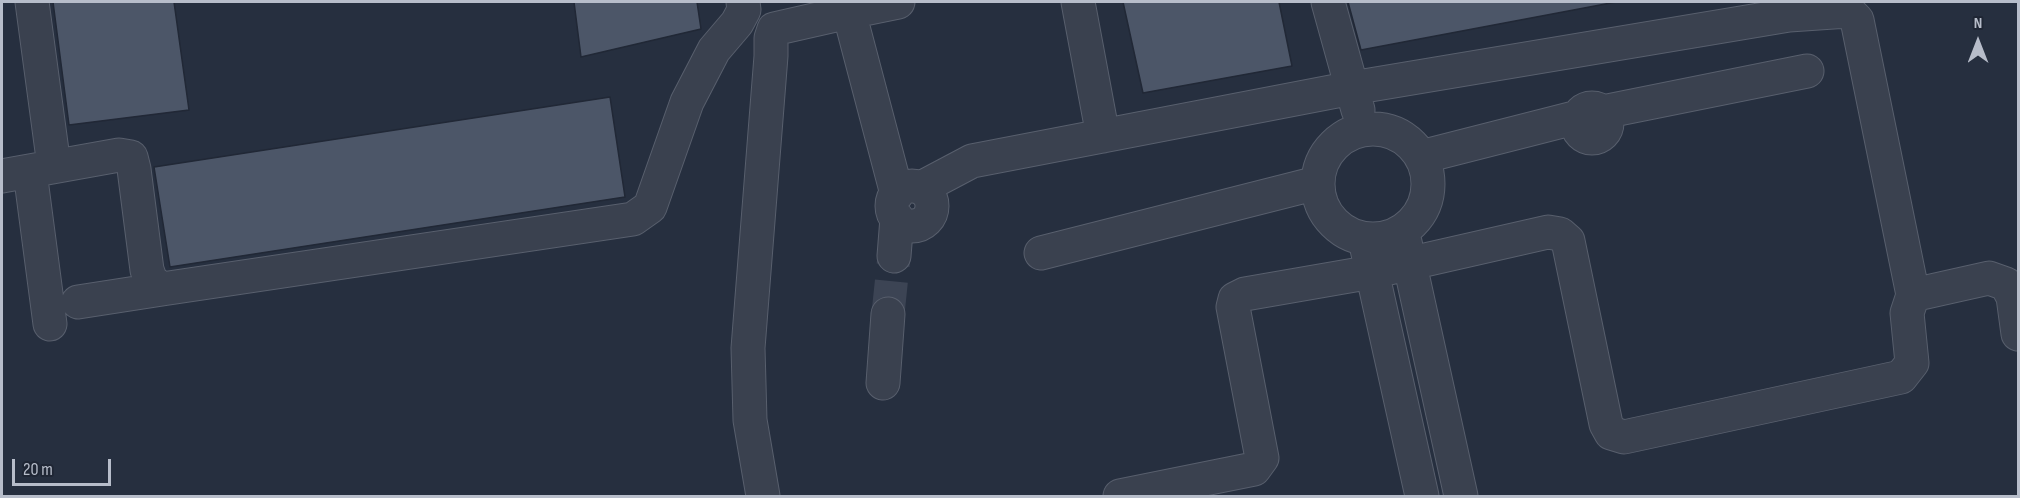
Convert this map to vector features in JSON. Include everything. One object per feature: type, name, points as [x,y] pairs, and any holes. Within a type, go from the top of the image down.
[{"type":"street","points":[[32,2],[28,172],[50,324]]},
{"type":"street","points":[[78,302],[633,219],[650,207],[687,102],[714,50],[737,23],[744,10],[744,2]]},
{"type":"street","points":[[763,496],[750,420],[748,348],[771,38],[774,29],[898,2]]},
{"type":"street","points":[[1078,2],[1103,136]]},
{"type":"street","points":[[1328,2],[1363,129]]},
{"type":"street","points":[[905,200],[972,162],[1352,88],[1789,8],[1848,11],[1857,20],[1913,295],[1906,313],[1912,363],[1901,377],[1624,437],[1611,433],[1606,424],[1568,241],[1560,234],[1548,232],[1372,272],[1245,294],[1235,298],[1233,307],[1262,459],[1254,469],[1119,496]]},
{"type":"street","points":[[849,12],[905,200],[894,256]]},
{"type":"street","points":[[1421,157],[1590,114],[1808,71]]},
{"type":"street","points":[[1363,129],[1382,129],[1400,135],[1415,147],[1425,163],[1429,181],[1427,199],[1420,215],[1408,228],[1392,237],[1374,240],[1357,237],[1341,230],[1328,217],[1320,201],[1317,183],[1321,165],[1330,148],[1345,136],[1363,129]]},
{"type":"street","points":[[28,172],[119,155],[130,157],[134,169],[147,270],[151,281],[162,289]]},
{"type":"street","points":[[1041,253],[1317,183]]},
{"type":"street","points":[[1402,231],[1461,496]]},
{"type":"street","points":[[1365,238],[1422,496]]},
{"type":"street","points":[[1913,295],[1989,278],[2006,284],[2013,297],[2019,334]]},
{"type":"street","points":[[883,383],[888,314]]},
{"type":"building","points":[[53,2],[174,2],[189,110],[69,125]]},
{"type":"building","points":[[574,2],[697,2],[701,29],[581,57]]},
{"type":"building","points":[[1123,2],[1279,2],[1292,66],[1143,93]]},
{"type":"building","points":[[1348,2],[1616,2],[1361,50]]},
{"type":"building","points":[[610,97],[625,197],[170,267],[154,167]]},
{"type":"tunnel","points":[[888,314],[894,256]]}]
